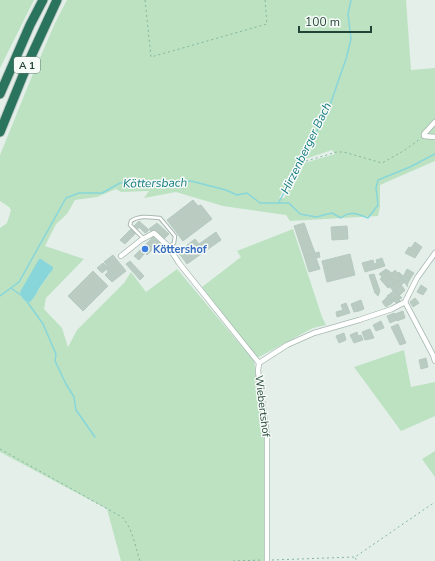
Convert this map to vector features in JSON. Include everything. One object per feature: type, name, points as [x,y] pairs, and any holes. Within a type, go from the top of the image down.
[{"type":"highway","name":"A 1","points":[[0,94],[30,25],[43,0]]},
{"type":"highway","name":"A 1","points":[[0,132],[28,63],[57,0]]},
{"type":"street","points":[[435,122],[424,134],[424,136],[435,137]]},
{"type":"street","points":[[121,256],[143,239],[154,233],[169,248],[179,263],[259,363]]},
{"type":"street","points":[[435,253],[417,278],[405,302],[435,361]]},
{"type":"street","name":"Wiebertshof","points":[[267,560],[267,436],[258,371],[259,363],[287,345],[314,333],[392,309],[405,302]]},
{"type":"lane","points":[[143,239],[131,226],[131,222],[136,218],[160,218],[175,236],[174,243],[169,248]]},
{"type":"path","points":[[145,0],[151,57],[267,24],[265,0]]},
{"type":"path","points":[[306,161],[337,152],[344,152],[382,163],[405,150],[424,136]]},
{"type":"path","points":[[0,449],[122,517],[128,523],[140,561]]},
{"type":"path","points":[[233,561],[355,557],[435,502]]},
{"type":"path","points":[[355,557],[357,561]]},
{"type":"green space","points":[[0,0],[34,0],[0,68]]},
{"type":"green space","points":[[67,0],[406,0],[411,70],[435,68],[435,161],[380,185],[380,207],[378,216],[290,221],[286,215],[223,206],[176,192],[144,198],[149,191],[121,192],[116,189],[97,197],[75,200],[67,214],[56,224],[45,246],[84,259],[46,298],[44,309],[62,328],[68,347],[77,330],[124,283],[131,272],[146,292],[177,269],[254,361],[264,436],[264,561],[121,561],[107,509],[0,452],[0,228],[7,223],[11,210],[0,201],[0,155],[55,23]],"holes":[[[332,150],[335,154],[304,163],[284,198],[279,198],[299,161]],[[39,259],[53,267],[35,296],[28,302],[21,296]]]},
{"type":"green space","points":[[293,229],[326,325],[313,328],[257,358],[202,287],[241,257],[237,251]]},
{"type":"green space","points":[[404,350],[411,387],[435,382],[435,416],[401,431],[354,367]]},
{"type":"green space","points":[[435,451],[435,477],[422,459]]},
{"type":"water","points":[[39,259],[53,267],[53,269],[35,296],[30,302],[28,302],[23,299],[20,292]]},
{"type":"building","points":[[193,200],[198,206],[201,205],[212,219],[183,241],[167,220]]},
{"type":"building","points":[[139,221],[149,230],[147,232],[145,233],[139,227],[138,229],[134,226]]},
{"type":"building","points":[[157,223],[169,234],[163,240],[153,230],[151,231],[149,229]]},
{"type":"building","points":[[304,223],[315,253],[304,256],[294,226]]},
{"type":"building","points":[[347,226],[348,239],[332,240],[331,227]]},
{"type":"building","points":[[131,229],[136,233],[125,244],[120,240]]},
{"type":"building","points":[[216,232],[221,240],[187,264],[178,252],[195,239],[199,244]]},
{"type":"building","points":[[154,236],[163,245],[157,251],[154,248],[156,247],[154,244],[151,248],[152,250],[147,255],[145,253],[139,260],[134,256]]},
{"type":"building","points":[[415,242],[422,247],[415,258],[405,253]]},
{"type":"building","points":[[319,252],[320,257],[316,258],[320,269],[309,272],[304,256]]},
{"type":"building","points":[[350,254],[355,275],[327,282],[322,261]]},
{"type":"building","points":[[113,255],[126,271],[112,282],[105,275],[109,268],[104,262]]},
{"type":"building","points":[[382,258],[385,266],[379,268],[376,260]]},
{"type":"building","points":[[373,260],[374,264],[377,263],[379,268],[365,272],[362,263]]},
{"type":"building","points":[[130,261],[144,276],[140,280],[126,264]]},
{"type":"building","points":[[103,263],[108,268],[102,273],[97,268]]},
{"type":"building","points":[[386,269],[392,273],[395,270],[402,278],[395,283],[386,273],[388,272],[387,270],[380,275],[379,274]]},
{"type":"building","points":[[407,269],[414,273],[410,279],[404,275]]},
{"type":"building","points":[[387,270],[388,272],[386,273],[395,283],[388,288],[380,279],[382,277],[380,275]]},
{"type":"building","points":[[93,271],[108,286],[83,311],[68,296]]},
{"type":"building","points":[[399,272],[403,276],[404,275],[410,279],[407,285],[408,287],[398,274]]},
{"type":"building","points":[[374,274],[380,291],[378,296],[375,293],[369,275]]},
{"type":"building","points":[[402,278],[405,282],[393,291],[390,287]]},
{"type":"building","points":[[401,285],[405,290],[400,295],[395,290]]},
{"type":"building","points":[[421,285],[427,289],[423,295],[417,292]]},
{"type":"building","points":[[395,290],[399,295],[391,301],[387,296]]},
{"type":"building","points":[[399,295],[402,298],[399,299],[400,301],[397,304],[394,301],[392,303],[391,301]]},
{"type":"building","points":[[387,297],[392,303],[386,307],[382,302]]},
{"type":"building","points":[[415,298],[419,303],[413,307],[410,302]]},
{"type":"building","points":[[361,300],[364,309],[359,311],[356,302]]},
{"type":"building","points":[[356,302],[359,311],[354,312],[351,304]]},
{"type":"building","points":[[346,303],[350,313],[337,317],[336,312],[343,310],[341,305]]},
{"type":"building","points":[[403,311],[405,318],[397,321],[395,314]]},
{"type":"building","points":[[394,313],[397,320],[390,323],[387,316]]},
{"type":"building","points":[[381,321],[384,328],[376,331],[373,325]]},
{"type":"building","points":[[398,324],[406,343],[400,345],[391,327]]},
{"type":"building","points":[[370,329],[374,338],[365,340],[362,332]]},
{"type":"building","points":[[357,332],[358,336],[361,335],[363,340],[354,343],[350,335]]},
{"type":"building","points":[[344,333],[346,340],[339,343],[336,336]]},
{"type":"building","points":[[426,358],[428,367],[421,369],[419,360]]},
{"type":"waterway","name":"Hirzenberger Bach","points":[[279,202],[330,105],[346,59],[351,39],[348,14],[351,0]]},
{"type":"waterway","name":"Köttersbach","points":[[0,296],[19,282],[66,198],[79,193],[102,193],[120,183],[164,183],[191,181],[226,190],[237,195],[247,193],[260,203],[289,203],[300,214],[316,217],[332,213],[341,218],[351,213],[368,218],[378,205],[376,188],[378,180],[410,167],[435,154]]},
{"type":"waterway","points":[[11,288],[22,296]]},
{"type":"waterway","points":[[26,300],[43,324],[56,354],[55,361],[74,397],[76,410],[95,437]]},
{"type":"place","name":"Köttershof","points":[[145,249]]}]
